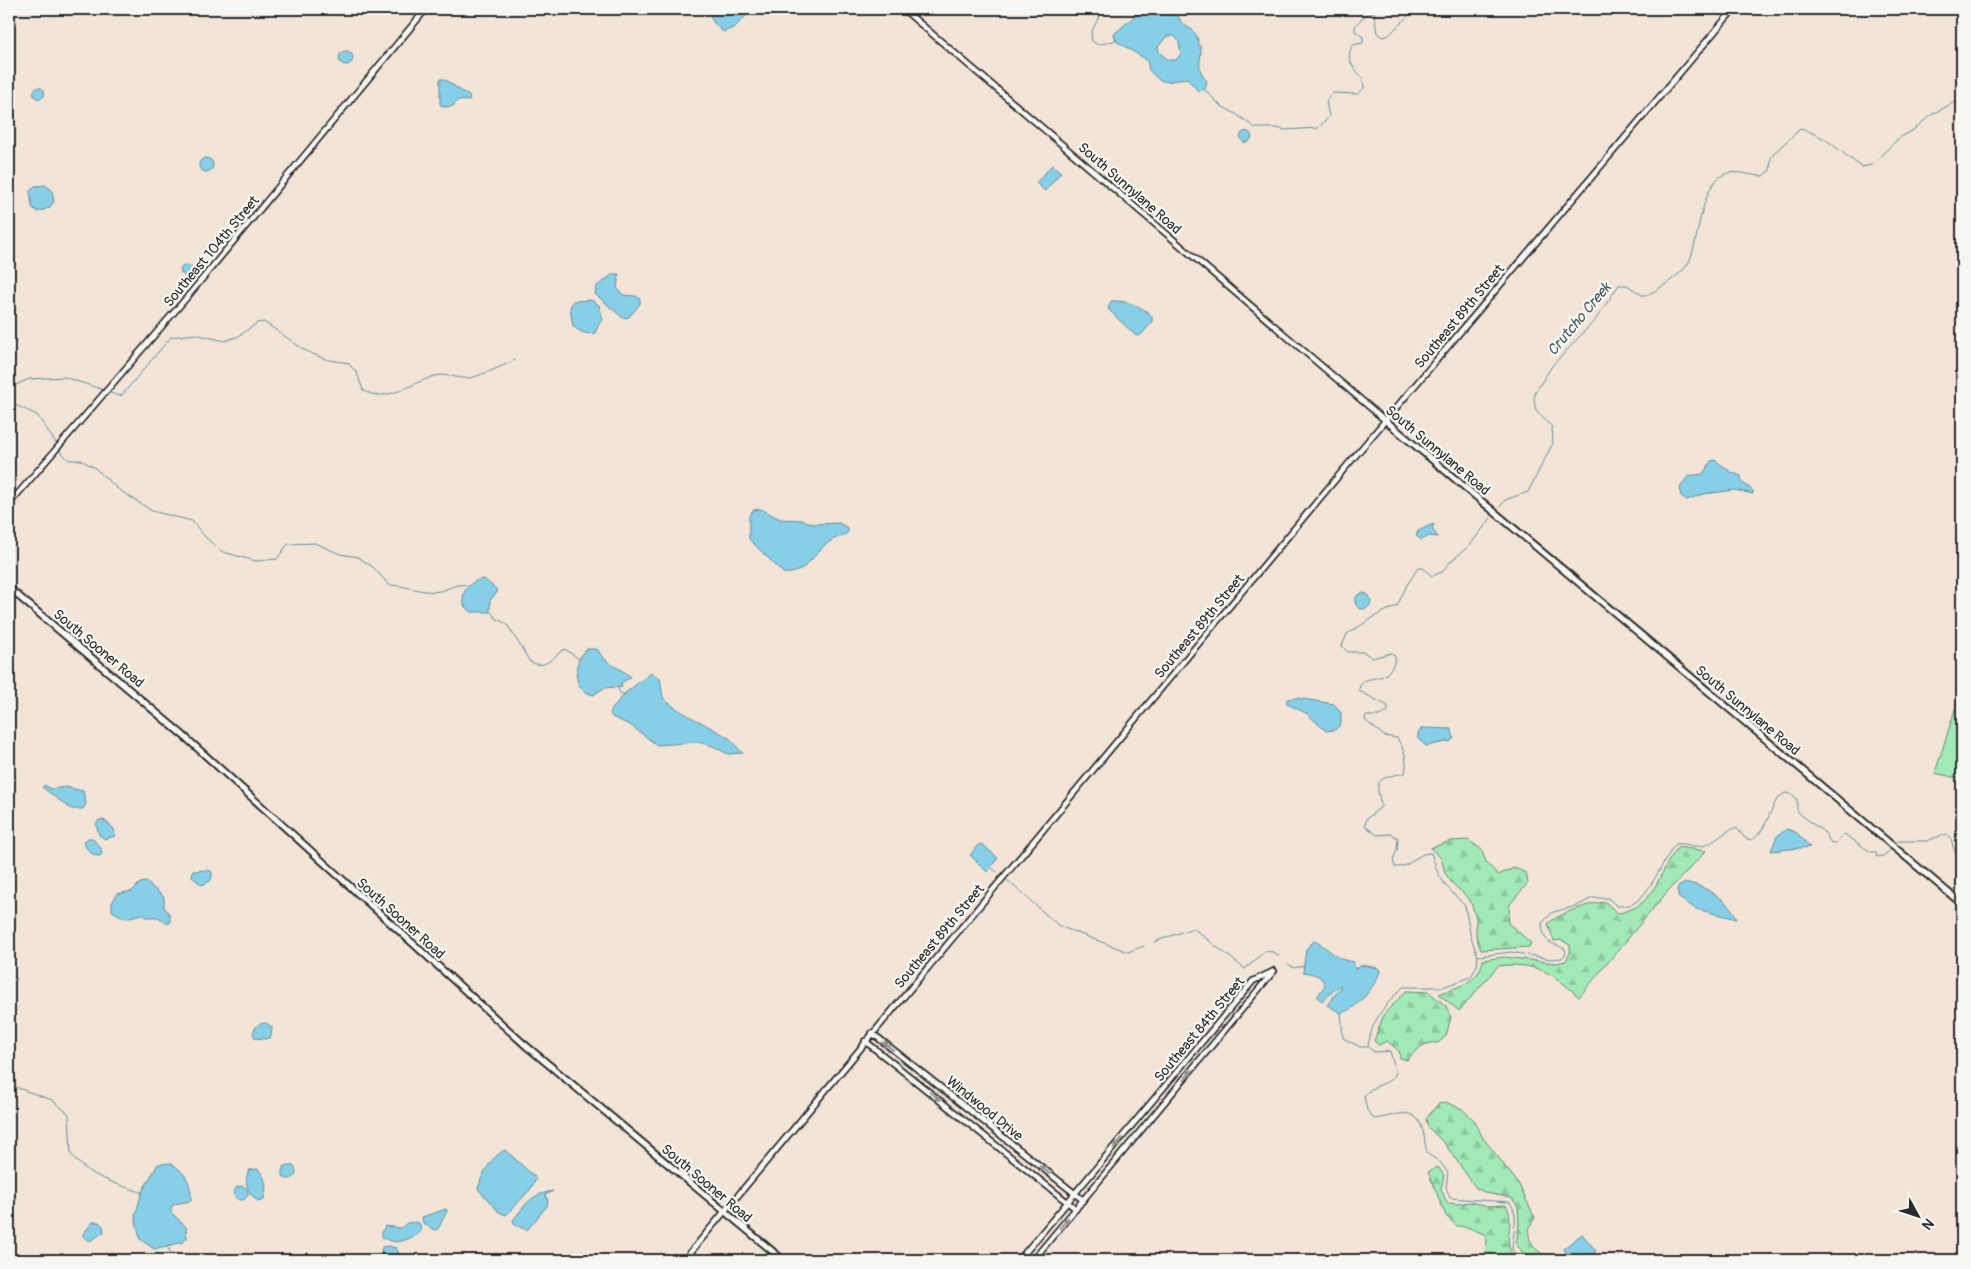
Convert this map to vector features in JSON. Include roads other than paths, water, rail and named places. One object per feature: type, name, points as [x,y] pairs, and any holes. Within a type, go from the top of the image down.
[{"type":"main road","name":"South Sunnylane Road","points":[[1386,421],[1962,904]]},
{"type":"main road","name":"South Sooner Road","points":[[9,588],[213,762],[479,1005],[783,1260]]},
{"type":"street","name":"Southeast 104th Street","points":[[9,504],[188,296],[426,9]]},
{"type":"street","name":"South Sunnylane Road","points":[[904,9],[1386,421]]},
{"type":"street","name":"Southeast 89th Street","points":[[684,1260],[872,1033],[1734,9]]},
{"type":"street","name":"Southeast 84th Street","points":[[1019,1260],[1253,981],[1274,971],[1033,1260]]},
{"type":"street","name":"Windwood Drive","points":[[872,1033],[1083,1200]]},
{"type":"street","name":"Windwood Drive","points":[[866,1041],[1076,1208]]},
{"type":"water","points":[[708,9],[753,9],[735,27],[723,32],[713,22]]},
{"type":"water","points":[[1143,9],[1177,9],[1180,20],[1195,33],[1201,48],[1200,69],[1207,81],[1205,89],[1198,91],[1187,78],[1167,82],[1154,76],[1149,70],[1147,60],[1116,41],[1114,34]],"holes":[[[1167,36],[1175,36],[1179,42],[1181,54],[1176,60],[1168,60],[1159,52],[1158,47]]]},
{"type":"water","points":[[346,51],[351,53],[353,58],[351,63],[346,65],[341,63],[339,58],[341,53]]},
{"type":"water","points":[[440,79],[444,79],[470,97],[469,101],[458,100],[453,106],[444,107],[440,104]]},
{"type":"water","points":[[39,87],[45,93],[39,99],[33,93]]},
{"type":"water","points":[[1246,131],[1252,137],[1246,143],[1240,137]]},
{"type":"water","points":[[206,158],[211,160],[213,165],[211,170],[206,172],[201,170],[199,165],[201,160]]},
{"type":"water","points":[[1052,165],[1061,172],[1045,191],[1036,183]]},
{"type":"water","points":[[45,185],[52,190],[54,202],[49,208],[37,212],[32,207],[30,191],[35,186]]},
{"type":"water","points":[[184,265],[188,265],[199,273],[200,277],[190,280],[181,273],[180,269]]},
{"type":"water","points":[[613,274],[619,274],[617,288],[623,295],[636,296],[640,299],[640,304],[629,317],[623,318],[595,294],[596,287]]},
{"type":"water","points":[[591,300],[599,305],[603,320],[595,333],[589,334],[573,326],[570,308],[573,301]]},
{"type":"water","points":[[1111,301],[1133,304],[1148,312],[1152,316],[1152,322],[1141,335],[1136,336],[1108,309]]},
{"type":"water","points":[[1715,460],[1731,472],[1741,476],[1742,482],[1753,491],[1753,494],[1735,490],[1703,494],[1687,500],[1681,496],[1680,488],[1688,476],[1703,474],[1711,461]]},
{"type":"water","points":[[761,509],[780,519],[802,520],[814,524],[839,523],[848,528],[848,532],[825,545],[798,571],[783,573],[749,539],[749,516],[753,510]]},
{"type":"water","points":[[1433,524],[1432,529],[1438,537],[1429,536],[1422,540],[1416,536],[1418,531]]},
{"type":"water","points":[[484,579],[497,590],[497,593],[490,600],[490,612],[472,612],[465,607],[463,602],[464,592],[474,582]]},
{"type":"water","points":[[1363,593],[1371,601],[1363,609],[1355,601]]},
{"type":"water","points":[[586,649],[597,649],[608,662],[631,677],[621,683],[622,687],[605,688],[594,695],[587,692],[578,683],[576,676],[578,662]]},
{"type":"water","points":[[651,673],[660,678],[663,697],[666,701],[730,739],[743,753],[728,754],[713,746],[698,742],[657,745],[630,725],[612,717],[610,712],[624,694]]},
{"type":"water","points":[[1297,698],[1334,704],[1341,713],[1341,724],[1335,730],[1326,731],[1306,713],[1287,704],[1287,699]]},
{"type":"water","points":[[1422,728],[1451,729],[1454,738],[1451,741],[1426,746],[1418,739],[1418,733]]},
{"type":"water","points":[[45,785],[51,789],[66,787],[83,791],[86,804],[83,809],[71,809],[42,787]]},
{"type":"water","points":[[99,820],[104,820],[114,829],[115,836],[105,839],[99,835],[96,824]]},
{"type":"water","points":[[1787,829],[1797,833],[1810,847],[1771,851],[1777,836]]},
{"type":"water","points":[[88,838],[92,838],[101,848],[102,854],[100,856],[92,854],[86,847],[84,842]]},
{"type":"water","points":[[982,844],[998,858],[987,872],[970,855],[978,845]]},
{"type":"water","points":[[209,870],[212,872],[212,877],[210,881],[202,885],[192,877],[193,871]]},
{"type":"water","points":[[146,882],[164,897],[164,907],[170,915],[170,923],[166,923],[158,917],[147,917],[143,914],[125,918],[112,911],[112,903],[117,894],[132,891],[140,883]]},
{"type":"water","points":[[1688,883],[1702,887],[1717,895],[1734,912],[1737,919],[1696,909],[1679,898],[1677,890],[1679,885]]},
{"type":"water","points":[[1314,941],[1337,957],[1354,962],[1355,970],[1362,965],[1378,968],[1380,971],[1365,996],[1347,1011],[1341,1013],[1327,1005],[1341,987],[1340,985],[1322,1001],[1317,997],[1325,985],[1323,981],[1316,975],[1303,972],[1306,949]]},
{"type":"water","points":[[266,1023],[272,1027],[271,1037],[265,1039],[255,1038],[253,1033],[256,1027],[259,1024]]},
{"type":"water","points":[[505,1150],[536,1178],[530,1190],[506,1215],[499,1212],[478,1189],[488,1166]]},
{"type":"water","points":[[170,1163],[184,1174],[189,1183],[191,1201],[174,1204],[171,1208],[171,1212],[186,1227],[187,1238],[183,1242],[154,1249],[140,1239],[135,1216],[142,1192],[158,1164]]},
{"type":"water","points":[[289,1165],[294,1167],[296,1172],[294,1177],[289,1179],[284,1177],[282,1172],[284,1167]]},
{"type":"water","points":[[258,1169],[265,1180],[266,1186],[264,1199],[258,1201],[249,1191],[246,1178],[249,1170]]},
{"type":"water","points":[[238,1186],[244,1186],[248,1193],[244,1200],[238,1200],[234,1196],[234,1190]]},
{"type":"water","points":[[553,1191],[545,1195],[548,1200],[547,1206],[527,1230],[515,1225],[513,1220],[534,1197]]},
{"type":"water","points":[[446,1209],[447,1211],[438,1229],[434,1230],[423,1223],[422,1217]]},
{"type":"water","points":[[93,1222],[99,1222],[103,1226],[104,1232],[90,1241],[83,1234]]},
{"type":"water","points":[[417,1222],[420,1224],[421,1232],[407,1239],[392,1241],[382,1237],[385,1226],[401,1228],[407,1223]]},
{"type":"water","points":[[1582,1234],[1596,1251],[1588,1260],[1568,1260],[1564,1248]]},
{"type":"water","points":[[382,1247],[396,1248],[403,1260],[390,1260],[381,1252]]},
{"type":"waterway","points":[[1103,9],[1091,33],[1092,41],[1098,45],[1117,40]]},
{"type":"waterway","points":[[1204,89],[1221,106],[1255,128],[1286,130],[1318,128],[1329,117],[1326,101],[1332,93],[1358,94],[1364,88],[1363,78],[1350,59],[1350,50],[1353,45],[1363,43],[1363,37],[1355,31],[1355,27],[1359,22],[1365,15],[1374,12],[1377,33],[1382,37],[1388,36],[1415,9]]},
{"type":"waterway","name":"Crutcho Creek","points":[[1500,507],[1505,500],[1528,492],[1553,443],[1552,427],[1536,411],[1534,399],[1536,391],[1552,366],[1596,319],[1619,285],[1627,285],[1642,295],[1647,295],[1682,271],[1689,262],[1693,252],[1706,197],[1719,177],[1729,173],[1763,176],[1770,170],[1771,158],[1774,153],[1800,129],[1817,135],[1862,167],[1871,165],[1899,138],[1912,131],[1931,115],[1962,98]]},
{"type":"waterway","points":[[108,392],[118,396],[122,395],[171,337],[195,334],[225,341],[239,336],[257,323],[264,322],[306,351],[325,359],[348,363],[357,373],[363,390],[372,394],[390,394],[439,375],[472,377],[515,360]]},
{"type":"waterway","points":[[9,388],[29,379],[64,377],[104,390]]},
{"type":"waterway","points":[[9,402],[37,415],[58,446]]},
{"type":"waterway","points":[[59,450],[69,460],[81,460],[95,468],[118,489],[152,511],[192,521],[206,538],[223,552],[256,561],[277,559],[288,544],[315,543],[340,554],[358,557],[373,567],[389,585],[434,592],[466,585]]},
{"type":"waterway","name":"Crutcho Creek","points":[[1491,518],[1470,545],[1451,561],[1442,572],[1432,576],[1423,568],[1418,568],[1397,606],[1379,614],[1347,634],[1342,646],[1348,652],[1364,652],[1372,658],[1392,653],[1395,656],[1391,669],[1385,675],[1365,680],[1360,686],[1359,691],[1388,706],[1388,711],[1379,716],[1366,716],[1365,720],[1384,736],[1397,738],[1405,755],[1405,773],[1389,776],[1379,783],[1381,807],[1366,819],[1365,826],[1377,835],[1391,834],[1398,838],[1397,850],[1393,860],[1395,867],[1405,866],[1421,855],[1431,853],[1438,873],[1446,886],[1465,906],[1471,938],[1478,956],[1477,965],[1471,977],[1443,987],[1403,987],[1390,1000],[1372,1029],[1368,1047],[1374,1052],[1390,1051],[1396,1073],[1390,1080],[1367,1092],[1364,1096],[1367,1110],[1374,1119],[1399,1114],[1411,1115],[1417,1118],[1421,1125],[1428,1154],[1441,1163],[1448,1173],[1446,1187],[1450,1198],[1509,1202],[1515,1213],[1512,1250],[1523,1260]]},
{"type":"waterway","points":[[491,612],[497,619],[507,624],[530,662],[536,664],[546,663],[565,649],[579,659]]},
{"type":"waterway","points":[[618,688],[620,693],[625,695]]},
{"type":"waterway","points":[[1478,956],[1511,952],[1550,959],[1562,958],[1566,954],[1565,949],[1549,942],[1544,936],[1542,923],[1553,912],[1577,906],[1592,898],[1608,898],[1617,906],[1632,904],[1650,886],[1676,844],[1704,846],[1736,828],[1745,838],[1752,839],[1761,832],[1776,801],[1785,793],[1792,794],[1797,799],[1797,810],[1800,814],[1825,833],[1831,843],[1836,843],[1844,834],[1871,852],[1876,852],[1877,857],[1883,856],[1889,851]]},
{"type":"waterway","points":[[1898,841],[1926,841],[1947,834],[1951,839],[1955,852],[1962,856]]},
{"type":"waterway","points":[[992,868],[997,872]]},
{"type":"waterway","points":[[1007,880],[1059,926],[1128,952],[1144,946]]},
{"type":"waterway","points":[[1154,942],[1193,928],[1245,969],[1265,951],[1273,952],[1279,956]]},
{"type":"waterway","points":[[1288,964],[1294,968],[1303,966]]},
{"type":"waterway","points":[[1341,1013],[1343,1038],[1360,1047],[1367,1047]]},
{"type":"waterway","points":[[9,1085],[52,1100],[69,1114],[71,1154],[85,1169],[113,1183],[143,1193]]},
{"type":"waterway","points":[[167,1247],[176,1260]]}]
